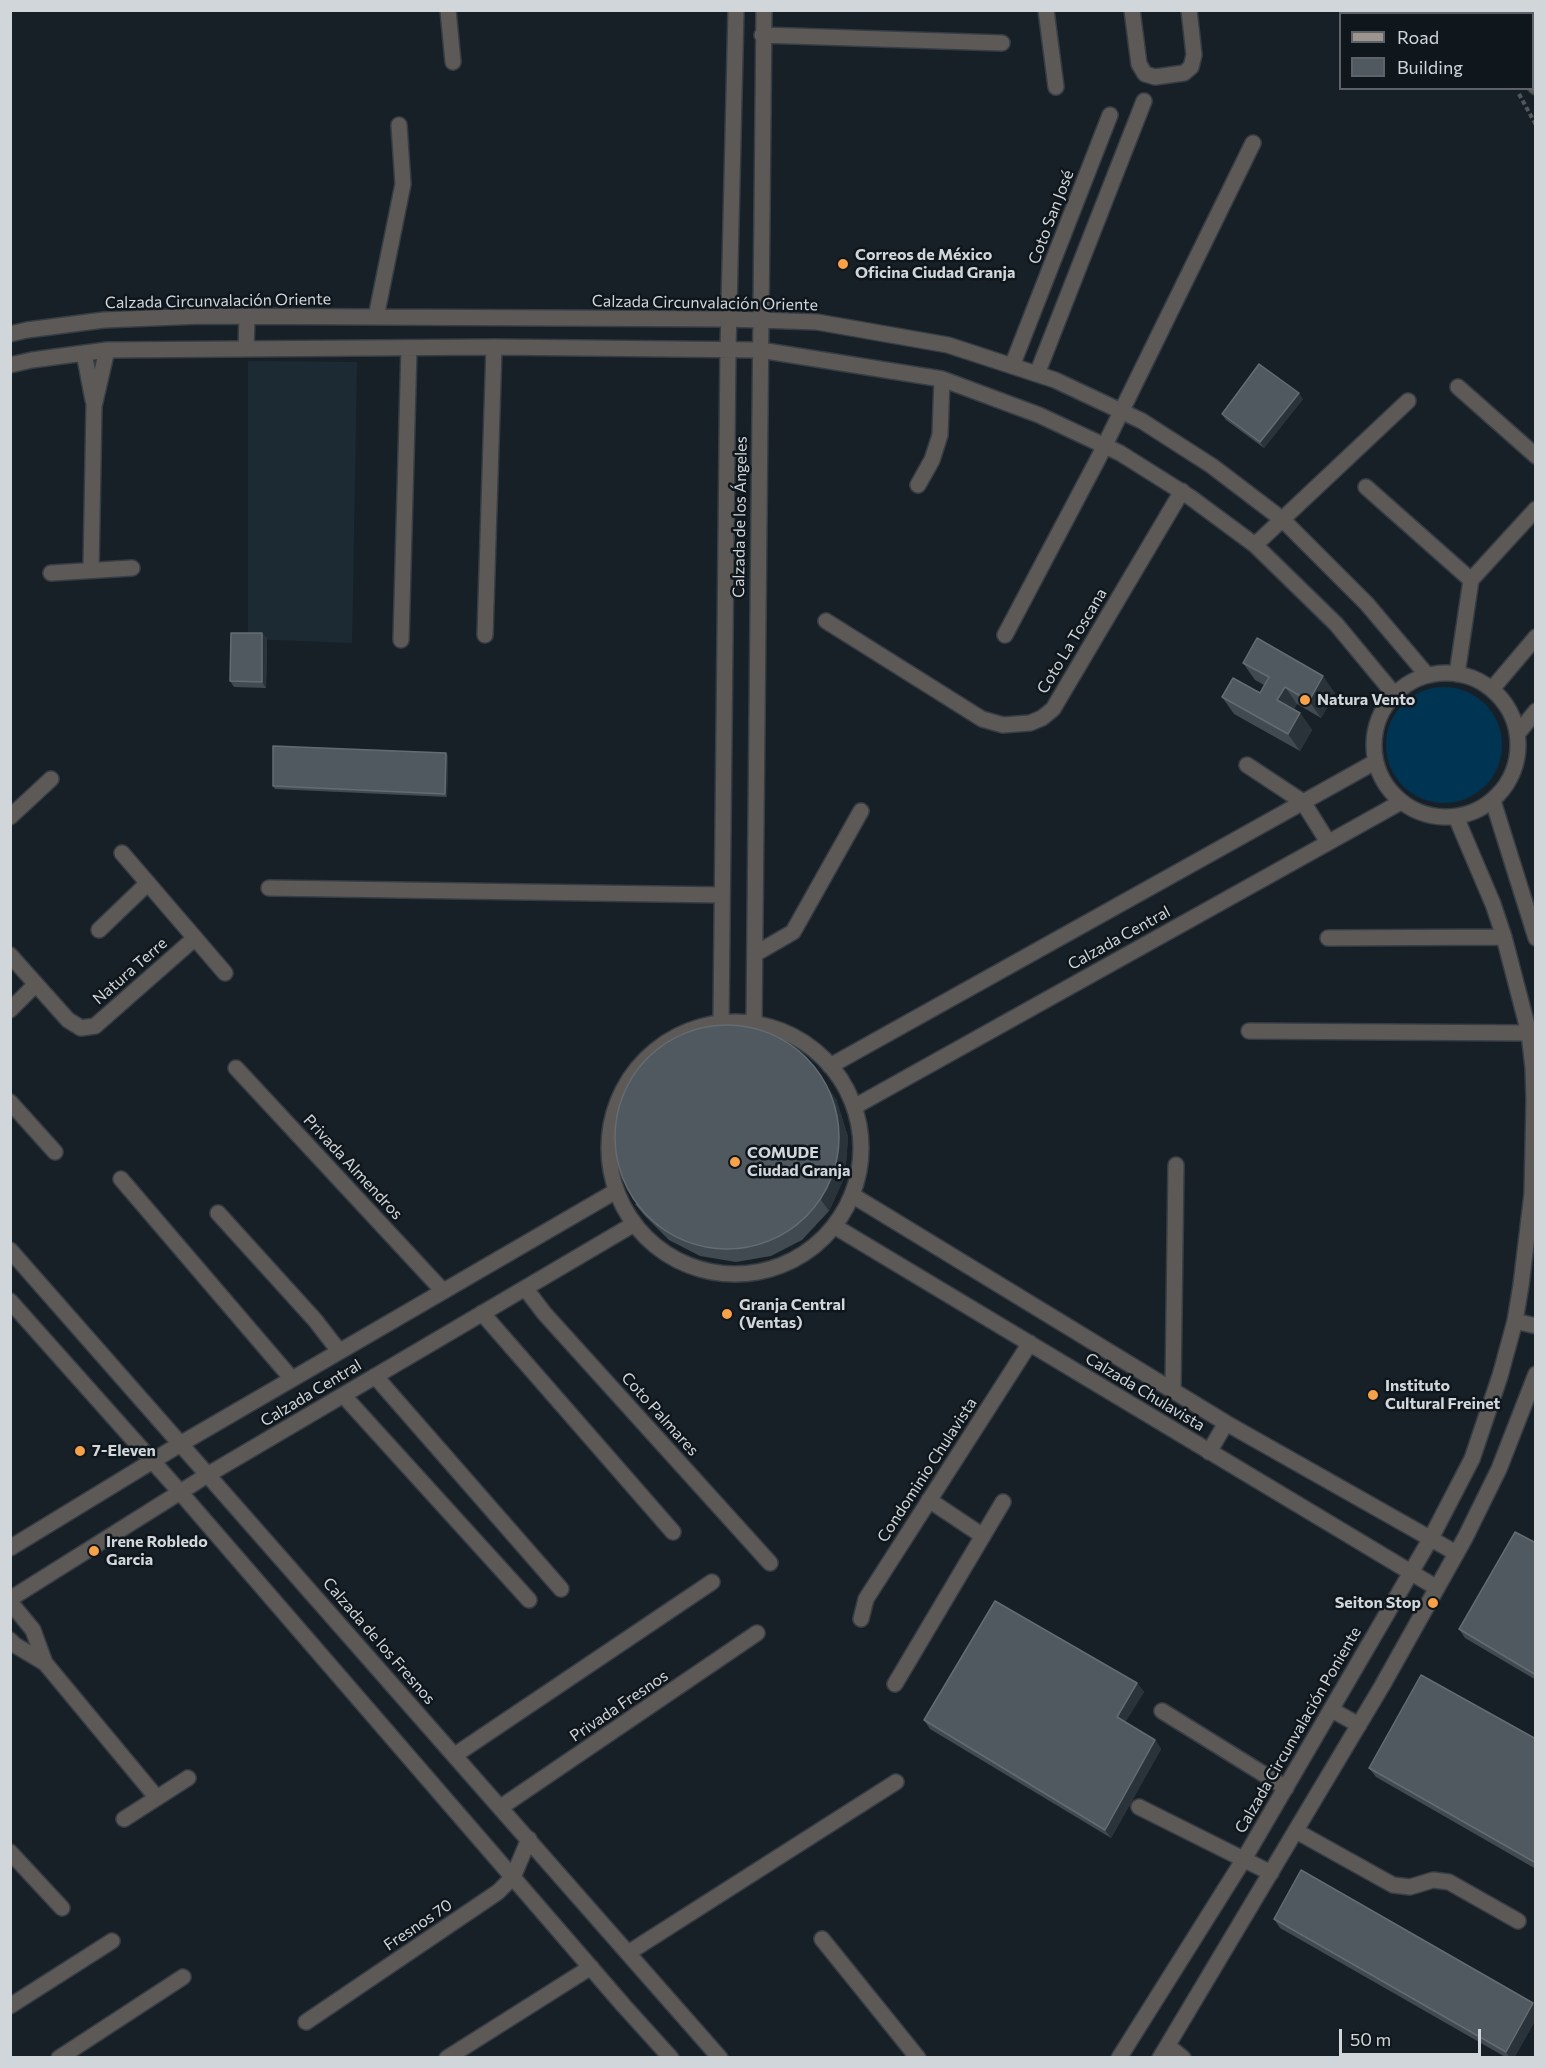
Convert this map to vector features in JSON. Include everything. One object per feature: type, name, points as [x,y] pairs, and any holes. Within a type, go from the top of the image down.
[{"type":"street","points":[[448,10],[453,62]]},
{"type":"street","name":"Calzada de los Ángeles","points":[[721,1023],[729,319],[736,10]]},
{"type":"street","name":"Calzada de los Ángeles","points":[[754,1024],[764,10]]},
{"type":"street","points":[[1046,10],[1056,87]]},
{"type":"street","points":[[1132,10],[1139,64],[1145,74],[1155,77],[1184,73],[1191,67],[1194,56],[1189,10]]},
{"type":"street","points":[[762,35],[1002,43]]},
{"type":"street","points":[[1037,374],[1144,101]]},
{"type":"street","name":"Coto San José","points":[[1012,366],[1110,115]]},
{"type":"street","points":[[376,317],[403,184],[399,124]]},
{"type":"street","points":[[1005,635],[1105,446],[1253,143]]},
{"type":"street","name":"Calzada Circunvalación Oriente","points":[[10,334],[104,320],[201,316],[729,319],[818,322],[948,345],[1055,380],[1142,421],[1212,466],[1283,520],[1367,603],[1427,675]]},
{"type":"street","points":[[246,349],[247,316]]},
{"type":"street","points":[[485,635],[494,347]]},
{"type":"street","points":[[10,365],[107,350],[494,347],[760,350],[942,380],[1039,415],[1105,446],[1182,491],[1255,545],[1336,624],[1394,694]]},
{"type":"street","points":[[402,640],[409,348]]},
{"type":"street","points":[[94,406],[107,350]]},
{"type":"street","points":[[84,353],[94,406],[91,570]]},
{"type":"street","points":[[918,485],[932,460],[940,435],[942,380]]},
{"type":"street","points":[[1458,387],[1536,456]]},
{"type":"street","points":[[1255,545],[1408,401]]},
{"type":"street","points":[[1366,487],[1471,580]]},
{"type":"street","name":"Coto La Toscana","points":[[826,621],[982,719],[1003,725],[1030,723],[1042,718],[1053,709],[1182,491]]},
{"type":"street","points":[[1457,674],[1471,580],[1536,508]]},
{"type":"street","points":[[51,573],[132,568]]},
{"type":"street","points":[[1492,689],[1536,637]]},
{"type":"street","points":[[1457,674],[1476,679],[1492,689],[1504,702],[1513,717],[1518,734],[1517,758],[1509,781],[1493,801],[1476,811],[1456,817],[1436,817],[1417,812],[1401,801],[1384,784],[1375,762],[1374,737],[1380,714],[1394,694],[1409,682],[1427,675],[1457,674]]},
{"type":"street","points":[[1518,734],[1536,711]]},
{"type":"street","name":"Calzada Central","points":[[830,1066],[1375,762]]},
{"type":"street","points":[[1247,765],[1303,802],[1328,842]]},
{"type":"street","points":[[10,817],[51,779]]},
{"type":"street","name":"Calzada Central","points":[[854,1107],[1401,801]]},
{"type":"street","points":[[1493,801],[1536,938]]},
{"type":"street","points":[[755,954],[793,932],[861,811]]},
{"type":"street","name":"Calzada Circunvalación Poniente","points":[[1119,2058],[1244,1859],[1431,1538],[1472,1459],[1500,1377],[1515,1322],[1532,1194],[1534,1068],[1529,1033],[1504,937],[1493,904],[1456,817]]},
{"type":"street","name":"Natura Terre","points":[[122,853],[225,973]]},
{"type":"street","points":[[99,930],[148,883]]},
{"type":"street","points":[[269,888],[722,895]]},
{"type":"street","points":[[1328,938],[1504,937]]},
{"type":"street","name":"Natura Terre","points":[[10,955],[68,1020],[81,1028],[95,1026],[195,938]]},
{"type":"street","points":[[10,1010],[36,984]]},
{"type":"street","points":[[721,1023],[754,1024],[776,1029],[796,1038],[814,1050],[830,1066],[844,1085],[854,1107],[860,1128],[861,1151],[859,1173],[852,1195],[834,1226],[816,1244],[795,1258],[772,1268],[746,1273],[729,1273],[696,1267],[672,1257],[634,1224],[616,1191],[609,1159],[610,1127],[620,1096],[637,1068],[661,1046],[689,1031],[721,1023]]},
{"type":"street","points":[[1249,1031],[1529,1033]]},
{"type":"street","name":"Privada Almendros","points":[[237,1068],[443,1291]]},
{"type":"street","points":[[10,1102],[55,1152]]},
{"type":"street","points":[[1173,1389],[1176,1165]]},
{"type":"street","points":[[121,1179],[292,1379]]},
{"type":"street","name":"Calzada Central","points":[[10,1548],[182,1443],[616,1191]]},
{"type":"street","name":"Calzada Chulavista","points":[[852,1195],[1226,1423],[1456,1553]]},
{"type":"street","points":[[218,1213],[315,1320],[339,1351]]},
{"type":"street","name":"Calzada Central","points":[[10,1601],[209,1474],[634,1224]]},
{"type":"street","name":"Calzada Chulavista","points":[[834,1226],[1437,1587]]},
{"type":"street","name":"Calzada de los Fresnos","points":[[10,1250],[182,1443],[720,2058]]},
{"type":"street","name":"Coto Palmares","points":[[525,1288],[544,1313],[770,1563]]},
{"type":"street","points":[[10,1301],[180,1492],[671,2058]]},
{"type":"street","points":[[482,1313],[673,1532]]},
{"type":"street","points":[[1515,1322],[1536,1326]]},
{"type":"street","name":"Condominio Chulavista","points":[[861,1619],[866,1599],[1030,1343]]},
{"type":"street","points":[[1183,2058],[1164,2052],[1359,1725],[1456,1553],[1499,1469],[1536,1374]]},
{"type":"street","points":[[375,1376],[561,1588]]},
{"type":"street","points":[[343,1395],[529,1600]]},
{"type":"street","points":[[1209,1452],[1226,1423]]},
{"type":"street","points":[[929,1500],[983,1536]]},
{"type":"street","points":[[894,1684],[1004,1502]]},
{"type":"street","points":[[455,1755],[712,1582]]},
{"type":"street","points":[[10,1601],[33,1630],[45,1663]]},
{"type":"street","name":"Privada Fresnos","points":[[501,1807],[757,1633]]},
{"type":"street","points":[[10,1640],[45,1663],[157,1798]]},
{"type":"street","points":[[1332,1710],[1359,1725]]},
{"type":"street","points":[[1162,1711],[1286,1788]]},
{"type":"street","points":[[124,1819],[188,1778]]},
{"type":"street","points":[[628,1953],[896,1782]]},
{"type":"street","points":[[1139,1807],[1271,1873]]},
{"type":"street","points":[[1296,1831],[1393,1885],[1410,1887],[1433,1880],[1449,1882],[1518,1921]]},
{"type":"street","name":"Fresnos 70","points":[[306,2022],[498,1892],[513,1877],[529,1839]]},
{"type":"street","points":[[10,1852],[62,1908]]},
{"type":"street","points":[[822,1939],[918,2058]]},
{"type":"street","points":[[10,2006],[112,1941]]},
{"type":"street","points":[[447,2058],[591,1967]]},
{"type":"street","points":[[59,2058],[183,1977]]},
{"type":"path","points":[[1516,90],[1536,125]]},
{"type":"shaded area","points":[[248,361],[357,362],[352,643],[248,639]]},
{"type":"shaded area","points":[[1444,687],[1466,692],[1485,704],[1497,723],[1502,745],[1497,767],[1485,786],[1466,798],[1444,803],[1422,798],[1403,786],[1391,767],[1386,745],[1391,723],[1403,704],[1422,692]]},
{"type":"building","points":[[1259,364],[1299,393],[1260,442],[1222,414]]},
{"type":"building","points":[[231,633],[262,633],[262,682],[230,681]]},
{"type":"building","points":[[1257,638],[1323,676],[1309,701],[1285,687],[1277,700],[1300,713],[1288,734],[1222,697],[1233,678],[1260,693],[1269,677],[1243,663]]},
{"type":"building","points":[[273,746],[446,753],[445,794],[273,786]]},
{"type":"building","name":"COMUDE Ciudad Granja","points":[[727,1025],[749,1027],[780,1038],[798,1050],[814,1066],[826,1084],[834,1104],[839,1137],[837,1159],[826,1190],[814,1208],[798,1224],[780,1236],[760,1244],[727,1249],[705,1247],[674,1236],[656,1224],[640,1208],[628,1190],[620,1170],[615,1137],[617,1115],[628,1084],[640,1066],[656,1050],[674,1038],[694,1030]]},
{"type":"building","points":[[1515,1532],[1536,1543],[1536,1675],[1459,1629]]},
{"type":"building","points":[[995,1601],[1137,1683],[1117,1717],[1155,1740],[1105,1830],[924,1720]]},
{"type":"building","points":[[1421,1675],[1536,1739],[1536,1863],[1369,1768]]},
{"type":"building","points":[[1301,1870],[1533,2003],[1506,2052],[1274,1919]]},
{"type":"place","name":"Correos de México Oficina Ciudad Granja","points":[[843,264]]},
{"type":"place","name":"Natura Vento","points":[[1305,700]]},
{"type":"place","name":"COMUDE Ciudad Granja","points":[[735,1162]]},
{"type":"place","name":"Granja Central (Ventas)","points":[[727,1314]]},
{"type":"place","name":"Instituto Cultural Freinet","points":[[1373,1395]]},
{"type":"place","name":"7-Eleven","points":[[80,1451]]},
{"type":"place","name":"Irene Robledo Garcia","points":[[94,1551]]},
{"type":"place","name":"Seiton Stop","points":[[1433,1603]]}]
